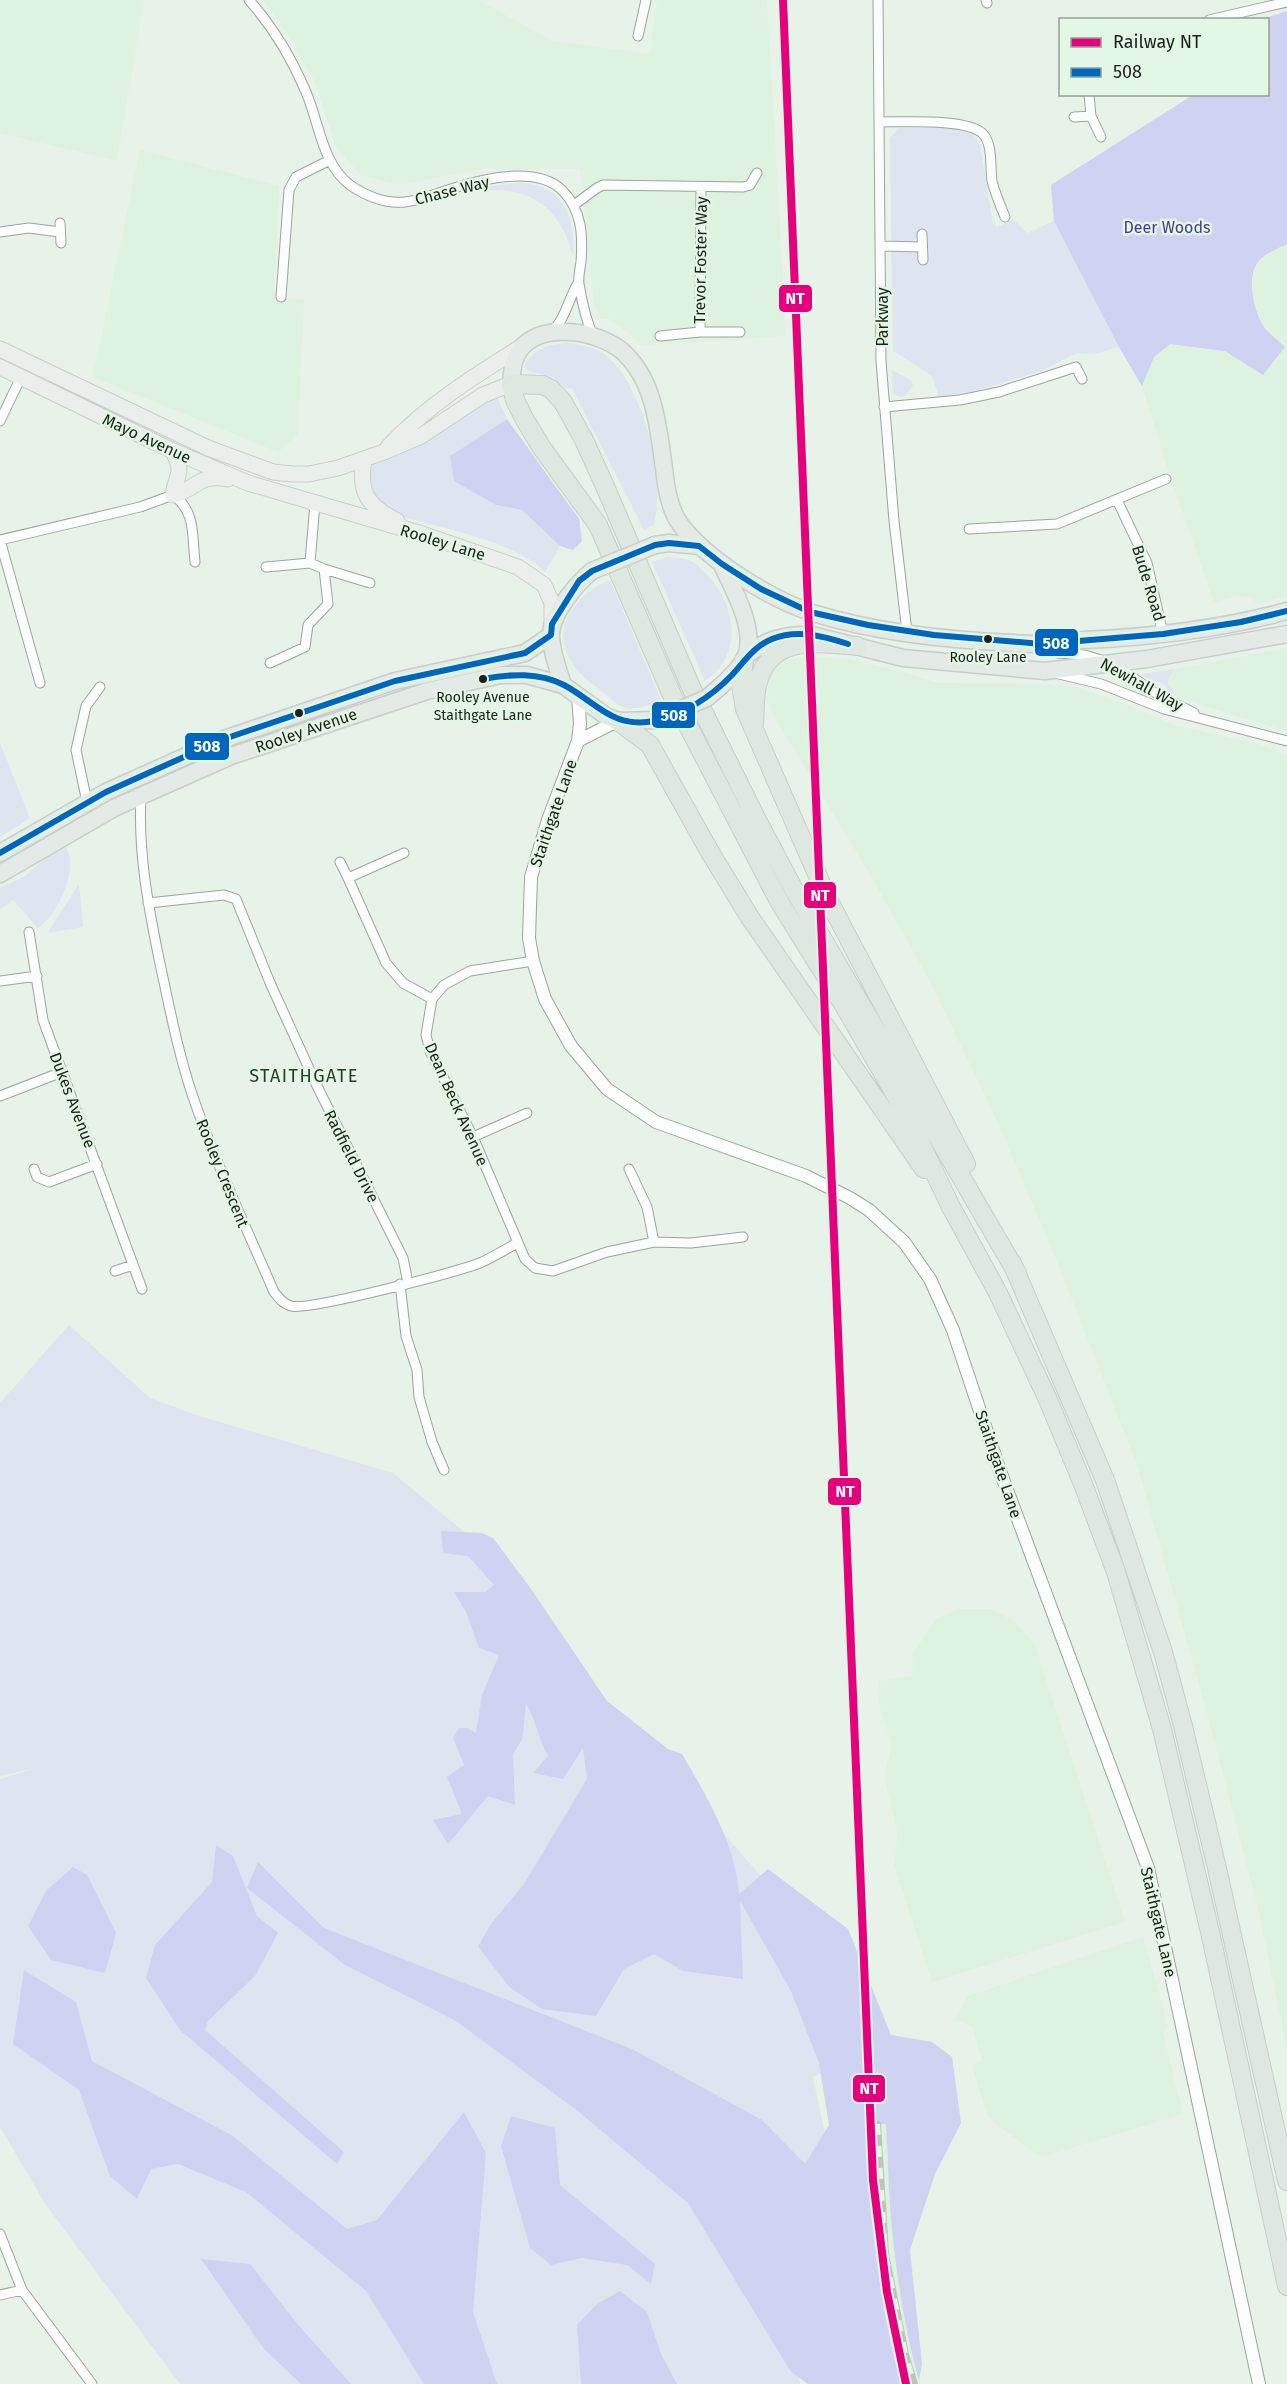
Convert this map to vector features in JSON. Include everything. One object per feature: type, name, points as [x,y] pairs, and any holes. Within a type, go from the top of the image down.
[{"type":"highway","points":[[1287,611],[1241,622],[1163,634],[1042,644],[907,632],[810,612],[761,589],[722,564],[699,546],[681,525],[673,510],[666,483],[654,406],[647,385],[621,351],[593,336],[569,332],[549,334],[538,336],[524,345],[513,363],[511,384],[515,400],[525,420],[542,448],[598,525],[672,695],[730,810],[780,903],[908,1115],[951,1207],[998,1293],[1049,1402],[1083,1484],[1116,1572],[1162,1729],[1207,1921],[1287,2286]]},
{"type":"highway","points":[[511,384],[536,384],[547,387],[557,395],[568,411],[604,484],[690,685],[758,822],[793,888],[1017,1273]]},
{"type":"highway","points":[[699,546],[669,543],[655,545],[592,571],[579,581],[552,629],[553,652],[563,685],[650,745],[711,854],[749,916],[900,1137],[951,1207]]},
{"type":"highway","points":[[722,564],[747,623],[745,658],[741,677],[743,699],[828,899],[955,1140],[1017,1273],[1105,1480],[1163,1652],[1183,1726],[1219,1875],[1287,2181]]},
{"type":"highway","name":"Rooley Avenue","points":[[0,853],[106,792],[224,739],[395,681],[525,653],[552,629]]},
{"type":"highway","points":[[617,721],[656,720],[707,698],[722,685],[755,648],[769,640],[798,634],[819,636],[903,658],[1045,671],[1114,664],[1287,634]]},
{"type":"highway","points":[[754,725],[757,684],[766,665],[776,654],[787,647],[800,644],[823,643],[857,646]]},
{"type":"highway","name":"Rooley Avenue","points":[[0,874],[114,808],[231,756],[427,691],[491,677],[515,674],[537,677],[563,685]]},
{"type":"main road","points":[[384,452],[407,426],[485,369],[524,345]]},
{"type":"main road","name":"Mayo Avenue","points":[[0,349],[208,448],[273,472],[309,474],[364,460],[384,452]]},
{"type":"main road","name":"Mayo Avenue","points":[[0,366],[173,451],[248,483],[298,498]]},
{"type":"main road","points":[[384,452],[421,436],[483,394],[511,384]]},
{"type":"main road","points":[[173,451],[180,467],[173,495],[182,493],[200,480],[216,477],[248,483]]},
{"type":"main road","points":[[364,460],[362,481],[364,491],[372,506],[384,515],[422,534]]},
{"type":"main road","name":"Rooley Lane","points":[[298,498],[422,534],[518,567],[544,585],[552,603],[552,629]]},
{"type":"street","name":"Chase Way","points":[[249,0],[280,42],[296,70],[330,160],[346,182],[379,200],[405,202],[460,186],[520,177],[551,183],[562,190],[574,205],[579,218],[582,234],[579,283]]},
{"type":"street","points":[[638,36],[646,0]]},
{"type":"street","name":"Parkway","points":[[878,0],[882,246],[881,361],[907,632]]},
{"type":"street","points":[[1218,18],[1287,2]]},
{"type":"street","points":[[1089,96],[1091,116],[1101,137]]},
{"type":"street","points":[[1074,117],[1091,116]]},
{"type":"street","points":[[880,122],[956,123],[973,126],[985,136],[990,152],[992,182],[1005,217]]},
{"type":"street","points":[[281,297],[288,190],[296,177],[330,160]]},
{"type":"street","name":"Trevor Foster Way","points":[[574,205],[597,188],[613,184],[742,187],[750,185],[757,173]]},
{"type":"street","name":"Trevor Foster Way","points":[[699,332],[701,187]]},
{"type":"street","points":[[0,232],[28,228],[60,228],[61,243]]},
{"type":"street","points":[[922,234],[923,260]]},
{"type":"street","points":[[882,246],[922,247]]},
{"type":"street","points":[[549,334],[562,320],[572,293],[579,283]]},
{"type":"street","points":[[579,283],[584,314],[593,336]]},
{"type":"street","name":"Trevor Foster Way","points":[[660,336],[699,332],[740,332]]},
{"type":"street","points":[[884,407],[960,400],[999,392],[1076,367],[1082,379]]},
{"type":"street","points":[[0,421],[21,377]]},
{"type":"street","points":[[969,529],[1057,524],[1166,479]]},
{"type":"street","points":[[40,683],[0,540],[140,507],[173,495],[189,510],[195,562]]},
{"type":"street","name":"Bude Road","points":[[1117,500],[1147,563],[1163,634]]},
{"type":"street","points":[[310,563],[315,503]]},
{"type":"street","points":[[266,567],[310,563],[370,583]]},
{"type":"street","points":[[270,663],[305,647],[308,626],[328,604],[324,568]]},
{"type":"street","name":"Newhall Way","points":[[1042,644],[1058,653],[1085,655],[1114,664],[1152,691],[1207,719]]},
{"type":"street","name":"Newhall Way","points":[[1045,671],[1101,684],[1164,709],[1285,740]]},
{"type":"street","points":[[87,802],[76,750],[86,706],[100,687]]},
{"type":"street","name":"Staithgate Lane","points":[[578,696],[580,715],[578,741],[548,820],[531,877],[528,917],[533,961],[544,999],[571,1046],[608,1089],[656,1122],[806,1176],[850,1198],[869,1210],[904,1242],[930,1279],[952,1330],[1000,1471],[1148,1868],[1259,2384]]},
{"type":"street","name":"Staithgate Lane","points":[[578,741],[617,721]]},
{"type":"street","name":"Rooley Crescent","points":[[141,796],[140,828],[148,903],[172,1018],[192,1095],[221,1174],[273,1292],[281,1301],[291,1306],[304,1307],[404,1284],[478,1263],[517,1243]]},
{"type":"street","points":[[348,878],[404,853]]},
{"type":"street","points":[[340,862],[386,963],[404,983],[432,999],[444,985],[470,970],[533,961]]},
{"type":"street","name":"Radfield Drive","points":[[148,903],[224,895],[236,899],[271,985],[317,1086],[403,1258],[406,1336],[417,1370],[419,1397],[432,1442],[444,1470]]},
{"type":"street","name":"Dukes Avenue","points":[[28,932],[44,1020],[142,1289]]},
{"type":"street","points":[[0,981],[37,976]]},
{"type":"street","name":"Dean Beck Avenue","points":[[432,999],[426,1035],[430,1051],[473,1137],[517,1243],[525,1259],[535,1268],[553,1271],[607,1252],[654,1242],[691,1243],[742,1237]]},
{"type":"street","points":[[0,1096],[62,1072]]},
{"type":"street","points":[[473,1137],[527,1113]]},
{"type":"street","points":[[34,1169],[37,1177],[49,1182],[97,1164]]},
{"type":"street","points":[[629,1168],[647,1207],[654,1242]]},
{"type":"street","points":[[115,1271],[133,1265]]},
{"type":"street","points":[[0,2234],[22,2290],[90,2383]]},
{"type":"street","points":[[0,2295],[22,2290]]},
{"type":"shaded area","points":[[0,0],[144,0],[117,161],[0,133]]},
{"type":"shaded area","points":[[263,0],[478,0],[553,41],[650,54],[657,0],[767,0],[786,336],[644,345],[610,319],[600,319],[594,301],[580,169],[482,169],[399,185],[361,175],[337,149],[315,82],[289,36]]},
{"type":"shaded area","points":[[140,150],[279,186],[274,294],[304,300],[298,434],[278,452],[93,377]]},
{"type":"shaded area","points":[[1287,244],[1287,596],[1258,604],[1250,597],[1235,596],[1214,602],[1170,476],[1142,386],[1154,357],[1170,344],[1225,351],[1263,374],[1285,347],[1263,326],[1254,302],[1252,285],[1256,265],[1271,251]]},
{"type":"shaded area","points":[[1287,648],[1287,731],[1191,702],[1177,696],[1168,684],[1169,677],[1175,669]]},
{"type":"shaded area","points":[[800,657],[848,659],[904,672],[938,683],[1048,684],[1078,688],[1125,704],[1174,725],[1259,744],[1287,756],[1287,2050],[1259,1912],[1207,1713],[1137,1464],[1054,1254],[999,1125],[932,985],[870,874],[772,713],[767,697],[769,679],[778,665]]},
{"type":"shaded area","points":[[960,1609],[990,1609],[1014,1621],[1035,1645],[1125,1922],[932,1982],[894,1864],[898,1834],[884,1777],[892,1744],[880,1708],[878,1681],[912,1676],[913,1654],[937,1618]]},
{"type":"shaded area","points":[[1143,1937],[1162,2003],[1167,2027],[1163,2033],[1183,2114],[1042,2157],[998,2126],[987,2114],[972,2066],[982,2060],[972,2026],[954,2020],[968,1996]]},
{"type":"shaded area","points":[[886,2124],[890,2207],[897,2269],[902,2306],[921,2384],[901,2384],[881,2296],[872,2239],[865,2125]]},
{"type":"green space","points":[[1287,11],[1287,244],[1262,258],[1253,272],[1252,287],[1256,311],[1262,324],[1285,347],[1263,375],[1225,351],[1170,344],[1154,357],[1142,386],[1119,347],[1094,354],[1077,353],[1041,371],[976,391],[939,397],[932,376],[893,351],[891,252],[896,248],[915,250],[919,256],[925,247],[924,230],[909,243],[891,239],[890,138],[899,128],[962,128],[971,132],[980,146],[993,223],[997,227],[1013,219],[1027,233],[1054,221],[1051,185],[1191,96],[1269,96],[1269,18],[1265,18]]},
{"type":"green space","name":"Deer Woods","points":[[1287,11],[1287,244],[1270,252],[1259,261],[1253,272],[1252,287],[1256,311],[1262,324],[1285,347],[1263,375],[1225,351],[1170,344],[1154,357],[1142,386],[1119,347],[1054,221],[1051,185],[1191,96],[1269,96],[1269,18],[1265,18]]},
{"type":"green space","points":[[516,183],[532,184],[545,189],[563,204],[572,227],[573,256],[559,223],[538,201],[510,191],[475,192],[485,187]]},
{"type":"green space","points":[[567,343],[595,349],[605,354],[621,372],[642,413],[655,462],[657,485],[657,507],[653,525],[644,530],[572,388],[566,389],[553,377],[525,370],[530,357],[540,349]]},
{"type":"green space","points":[[892,370],[911,380],[913,385],[907,394],[901,397],[893,394]]},
{"type":"green space","points":[[496,395],[507,419],[450,456],[496,505],[522,510],[560,546],[545,572],[535,563],[507,548],[390,511],[379,503],[369,481],[367,473],[372,466],[408,451],[483,399]]},
{"type":"green space","points":[[507,419],[579,519],[582,541],[573,550],[560,546],[522,510],[496,505],[454,481],[450,456]]},
{"type":"green space","points":[[668,557],[686,559],[697,565],[713,582],[728,611],[731,642],[718,670],[705,681],[652,562]]},
{"type":"green space","points":[[610,580],[661,700],[644,707],[626,708],[617,703],[592,684],[572,664],[566,651],[564,628],[573,608],[590,591]]},
{"type":"green space","points":[[1175,669],[1169,677],[1168,684],[1177,696],[1169,692],[1162,683],[1150,682],[1142,674]]},
{"type":"green space","points":[[0,743],[30,818],[0,837]]},
{"type":"green space","points":[[66,847],[70,867],[68,879],[59,902],[45,922],[38,928],[13,900],[0,909],[0,888],[25,876],[45,858]]},
{"type":"green space","points":[[79,884],[83,927],[47,933]]},
{"type":"green space","points":[[69,1325],[150,1398],[196,1415],[393,1473],[481,1546],[538,1620],[692,1805],[728,1838],[760,1875],[786,1885],[855,2059],[813,2077],[827,2143],[807,2174],[465,2015],[653,2146],[785,2308],[800,2384],[180,2384],[46,2205],[0,2127],[0,1779],[36,1768],[0,1776],[0,1403]]},
{"type":"green space","points":[[441,1531],[482,1533],[493,1538],[531,1589],[607,1701],[668,1749],[682,1754],[710,1803],[726,1839],[737,1876],[739,1894],[768,1869],[848,1929],[891,2035],[932,2042],[952,2057],[961,2123],[935,2174],[910,2250],[922,2364],[919,2380],[908,2338],[897,2273],[890,2207],[886,2124],[865,2125],[876,2256],[886,2320],[901,2384],[808,2384],[791,2372],[688,2203],[579,2112],[456,2021],[345,1965],[247,1888],[258,1862],[324,1928],[632,2049],[762,2120],[805,2164],[829,2125],[819,2063],[791,1991],[740,1901],[743,1979],[683,1971],[654,1954],[624,1969],[596,2016],[542,2009],[509,1987],[478,1946],[491,1924],[524,1884],[587,1779],[583,1748],[563,1779],[533,1773],[548,1756],[526,1703],[522,1740],[513,1754],[515,1805],[488,1796],[448,1844],[433,1820],[462,1814],[447,1777],[464,1765],[453,1738],[459,1728],[467,1728],[476,1733],[482,1695],[499,1655],[479,1648],[466,1612],[454,1592],[485,1592],[494,1585],[468,1556],[443,1553]]},
{"type":"green space","points":[[216,1845],[233,1856],[257,1916],[278,1933],[255,1976],[208,2021],[205,2030],[344,2152],[337,2164],[180,2030],[146,1978],[155,1945],[212,1882]]},
{"type":"green space","points":[[73,1867],[87,1875],[116,1933],[105,1973],[51,1960],[28,1926],[46,1891]]},
{"type":"green space","points":[[24,1970],[76,2002],[92,2061],[233,2136],[347,2229],[377,2220],[464,2112],[486,2153],[473,2312],[497,2384],[424,2384],[366,2291],[246,2192],[178,2164],[151,2169],[137,2199],[110,2176],[79,2090],[13,2044]]},
{"type":"green space","points":[[511,2116],[555,2128],[560,2185],[655,2264],[651,2284],[627,2265],[582,2258],[551,2265],[530,2248],[501,2146]]},
{"type":"green space","points":[[201,2259],[250,2264],[300,2327],[351,2384],[301,2384],[264,2349]]},
{"type":"green space","points":[[620,2291],[647,2312],[661,2354],[677,2384],[581,2384],[577,2325],[597,2304]]},
{"type":"railway","points":[[878,2124],[886,2254],[906,2354],[915,2384]]},
{"type":"rail line","name":"NT","points":[[783,0],[873,2180],[887,2292],[906,2384]]},
{"type":"transit line","name":"508","points":[[0,853],[106,792],[224,739],[395,681],[525,653],[551,635],[552,624],[579,581],[592,571],[655,545],[669,543],[699,546],[761,589],[810,612],[868,625],[934,635],[1042,644],[1163,634],[1241,622],[1287,611]]},
{"type":"transit line","name":"508","points":[[483,679],[514,675],[545,678],[564,685],[616,718],[639,722],[654,721],[675,714],[706,698],[724,683],[755,650],[772,639],[800,634],[820,636],[848,644]]},
{"type":"place","name":"Rooley Lane","points":[[988,639]]},
{"type":"place","name":"Rooley Avenue Staithgate Lane","points":[[483,679]]},
{"type":"district","name":"STAITHGATE","points":[[304,1076]]}]
